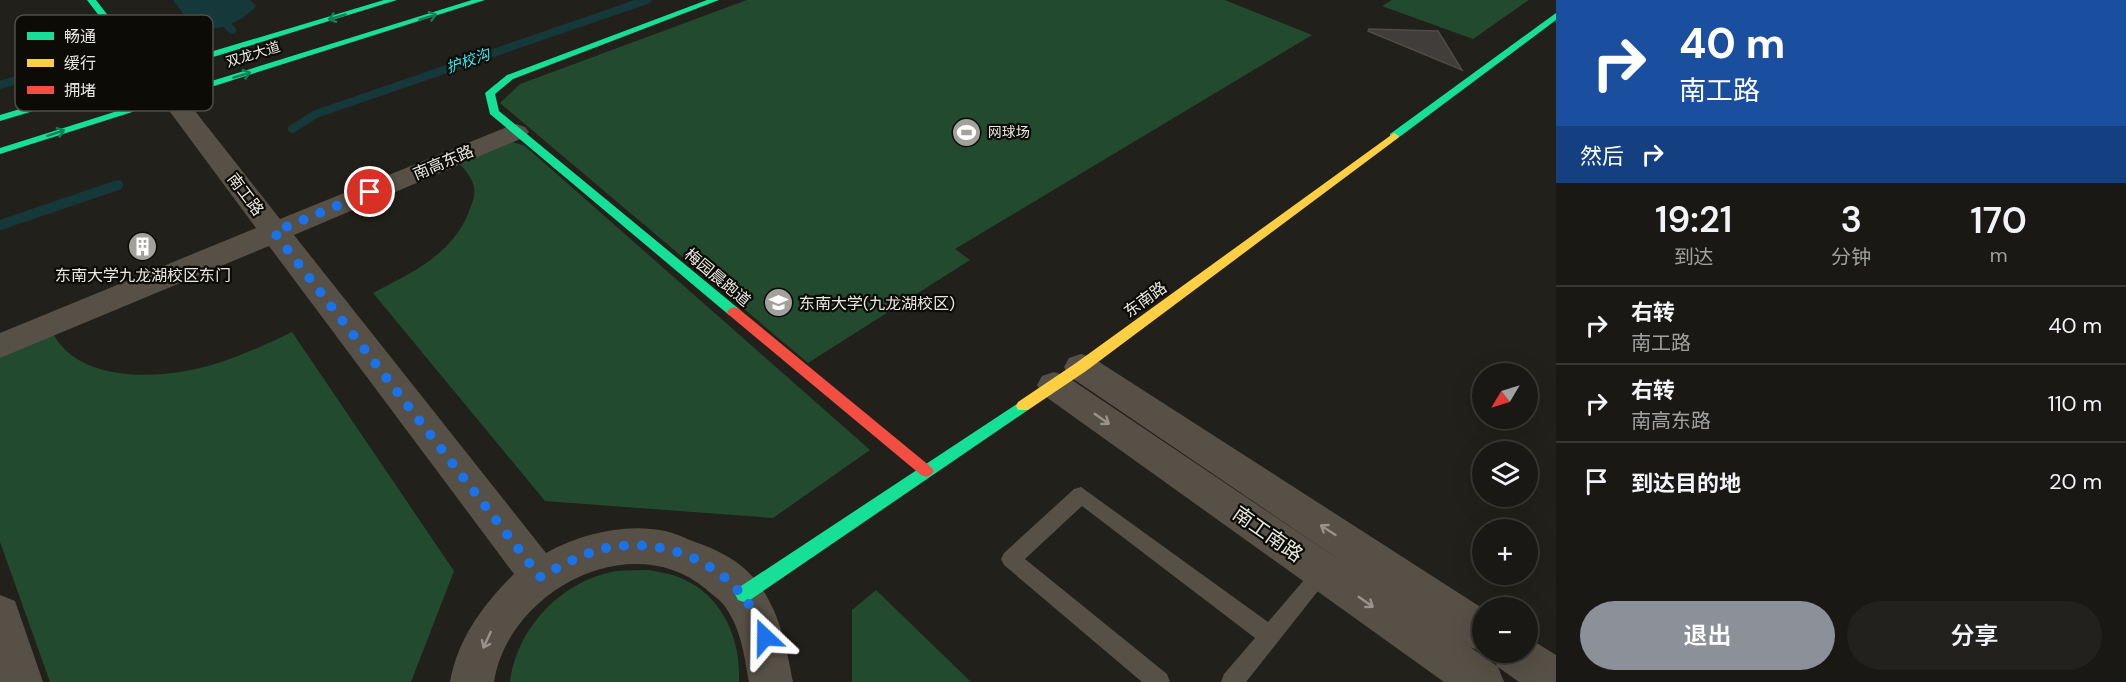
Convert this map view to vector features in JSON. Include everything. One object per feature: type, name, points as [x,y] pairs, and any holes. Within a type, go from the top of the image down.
[{"type":"street","points":[[92,0],[104,15]]},
{"type":"street","name":"双龙大道","points":[[213,54],[393,0]]},
{"type":"street","name":"双龙大道","points":[[213,84],[481,0]]},
{"type":"street","points":[[516,132],[494,112],[490,93],[510,77],[715,0]]},
{"type":"street","name":"东南路","points":[[744,594],[1067,376],[1556,16]]},
{"type":"street","name":"双龙大道","points":[[0,118],[23,111]]},
{"type":"street","name":"双龙大道","points":[[0,151],[127,111]]},
{"type":"street","name":"南工路","points":[[182,111],[540,577]]},
{"type":"street","name":"南高东路","points":[[0,346],[516,132]]},
{"type":"street","name":"梅园晨跑道","points":[[516,132],[926,471]]},
{"type":"street","name":"南工南路","points":[[1067,376],[1323,572],[1482,682]]},
{"type":"street","name":"南工南路","points":[[1067,376],[1472,626]]},
{"type":"street","points":[[472,682],[474,670],[489,634],[511,603],[540,577],[574,558],[602,550],[649,546],[685,553],[717,570],[744,594],[760,621],[767,642],[771,682]]},
{"type":"street","points":[[0,615],[21,682]]},
{"type":"street","points":[[1529,663],[1556,681]]},
{"type":"lane","points":[[1159,682],[1011,559],[1081,495],[1270,636]]},
{"type":"lane","points":[[1232,682],[1323,572]]},
{"type":"green space","points":[[747,0],[1225,0],[1312,35],[955,249],[970,260],[808,363],[500,103],[520,84]]},
{"type":"green space","points":[[1392,0],[1529,0],[1473,39],[1382,6]]},
{"type":"green space","points":[[510,141],[525,146],[870,450],[773,518],[545,501],[373,293],[428,262],[451,241],[460,229],[472,204],[474,190],[469,176],[456,160]]},
{"type":"green space","points":[[52,332],[65,349],[82,362],[103,370],[149,375],[172,373],[215,364],[244,354],[292,332],[454,571],[411,682],[50,682],[0,542],[0,353]]},
{"type":"green space","points":[[649,570],[681,578],[696,586],[718,607],[733,635],[737,650],[739,682],[510,682],[514,662],[522,643],[532,626],[560,596],[596,576],[616,571]]},
{"type":"green space","points":[[876,590],[971,682],[852,682],[852,610]]},
{"type":"water","points":[[173,0],[250,0],[256,6],[237,21],[213,29],[213,15],[183,14]]},
{"type":"building","points":[[1369,29],[1438,31],[1462,70],[1368,31]]},
{"type":"waterway","points":[[202,0],[232,30]]},
{"type":"waterway","name":"护校沟","points":[[292,129],[316,114],[647,0]]},
{"type":"waterway","points":[[0,85],[15,81]]},
{"type":"waterway","name":"护校沟","points":[[0,225],[118,185]]},
{"type":"traffic: fast","points":[[91,0],[103,15]]},
{"type":"traffic: fast","points":[[213,54],[393,0]]},
{"type":"traffic: fast","points":[[213,84],[481,0]]},
{"type":"traffic: fast","points":[[715,0],[510,77],[490,93],[494,112],[734,312]]},
{"type":"traffic: fast","points":[[1394,136],[1556,16]]},
{"type":"traffic: fast","points":[[0,118],[23,111]]},
{"type":"traffic: fast","points":[[0,151],[127,111]]},
{"type":"traffic: fast","points":[[744,594],[1023,406]]},
{"type":"traffic: slow","points":[[1023,406],[1081,367],[1394,136]]},
{"type":"traffic: jam","points":[[734,312],[926,471]]},
{"type":"place","name":"网球场","points":[[967,132]]},
{"type":"place","name":"东南大学九龙湖校区东门","points":[[143,247]]},
{"type":"place","name":"东南大学(九龙湖校区)","points":[[778,303]]},
{"type":"route","points":[[370,192],[274,232],[540,577],[574,558],[612,547],[649,546],[685,553],[717,570],[744,594],[760,621],[765,637]]}]
